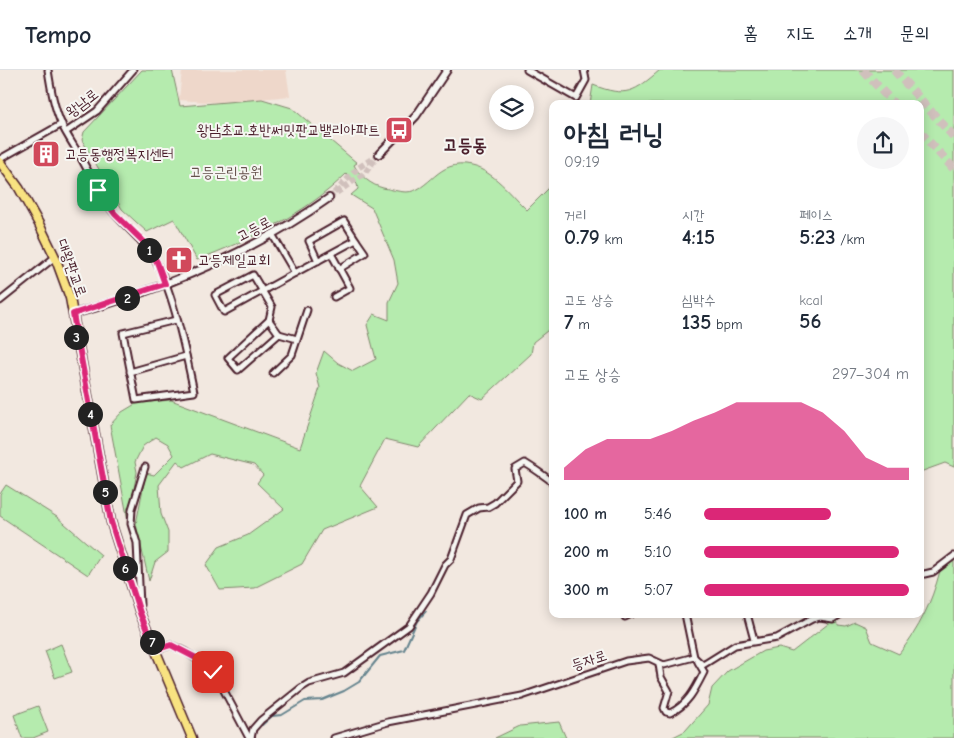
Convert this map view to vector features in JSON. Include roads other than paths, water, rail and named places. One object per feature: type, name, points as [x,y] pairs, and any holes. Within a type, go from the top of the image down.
[{"type":"main road","name":"대왕판교로","points":[[0,161],[19,188],[55,257],[70,298],[111,522],[140,613],[192,738]]},
{"type":"street","points":[[48,70],[52,94],[62,124],[98,190],[115,214],[147,245],[157,262],[165,284],[176,320],[186,356],[194,392],[136,400],[123,333],[176,320]]},
{"type":"street","name":"왕남로","points":[[66,132],[97,111],[133,70]]},
{"type":"street","points":[[380,154],[416,116],[447,70]]},
{"type":"street","points":[[526,70],[576,98],[586,80],[584,70]]},
{"type":"street","name":"왕남로","points":[[0,161],[62,124]]},
{"type":"street","name":"고등로","points":[[73,314],[189,276],[272,234],[329,198]]},
{"type":"street","points":[[318,261],[309,241],[344,221],[365,253],[339,269]]},
{"type":"street","points":[[272,234],[295,273]]},
{"type":"street","points":[[279,334],[238,370],[228,358],[269,320],[272,307],[263,291],[253,275],[214,295],[224,312],[263,291],[295,273],[318,261],[356,240]]},
{"type":"street","points":[[0,301],[55,257]]},
{"type":"street","points":[[333,257],[350,288],[334,297]]},
{"type":"street","points":[[273,373],[292,355],[307,310]]},
{"type":"street","points":[[269,320],[279,334],[297,339]]},
{"type":"street","points":[[130,372],[186,356]]},
{"type":"street","points":[[250,738],[252,729],[261,720],[301,688],[309,683],[344,673],[409,626],[431,593],[445,565],[451,559],[467,515],[479,508],[488,507],[504,495],[517,481],[515,469],[525,463],[549,480]]},
{"type":"street","points":[[140,613],[137,543],[131,524],[132,509],[145,467]]},
{"type":"street","points":[[924,574],[933,572],[954,556]]},
{"type":"street","points":[[659,664],[662,677],[669,691],[664,708],[666,712],[670,713],[687,700],[704,672],[694,657],[687,618]]},
{"type":"street","points":[[748,618],[754,640]]},
{"type":"street","name":"등자로","points":[[334,738],[388,722],[522,696],[626,661],[649,658],[664,665],[694,657],[703,665],[728,648],[754,640],[777,638],[816,618]]},
{"type":"street","points":[[155,650],[171,645],[184,650],[206,665],[219,681],[250,738]]},
{"type":"waterway","points":[[262,725],[272,716],[282,715],[305,701],[322,700],[344,691],[359,682],[380,656],[404,650],[417,621],[426,611]]},
{"type":"tunnel","points":[[863,70],[890,100]]},
{"type":"tunnel","points":[[894,70],[921,100]]},
{"type":"tunnel","points":[[924,104],[954,137]]},
{"type":"tunnel","points":[[924,136],[954,169]]},
{"type":"tunnel","points":[[329,198],[365,173],[379,154]]},
{"type":"tunnel","points":[[334,193],[358,168],[375,157]]},
{"type":"place","name":"왕남초교.호반써밋판교밸리아파트","points":[[399,130]]},
{"type":"place","name":"고등동행정복지센터","points":[[46,154]]},
{"type":"place","name":"고등제일교회","points":[[179,260]]},
{"type":"district","name":"고등동","points":[[465,145]]},
{"type":"park label","name":"고등근린공원","points":[[226,172]]}]
